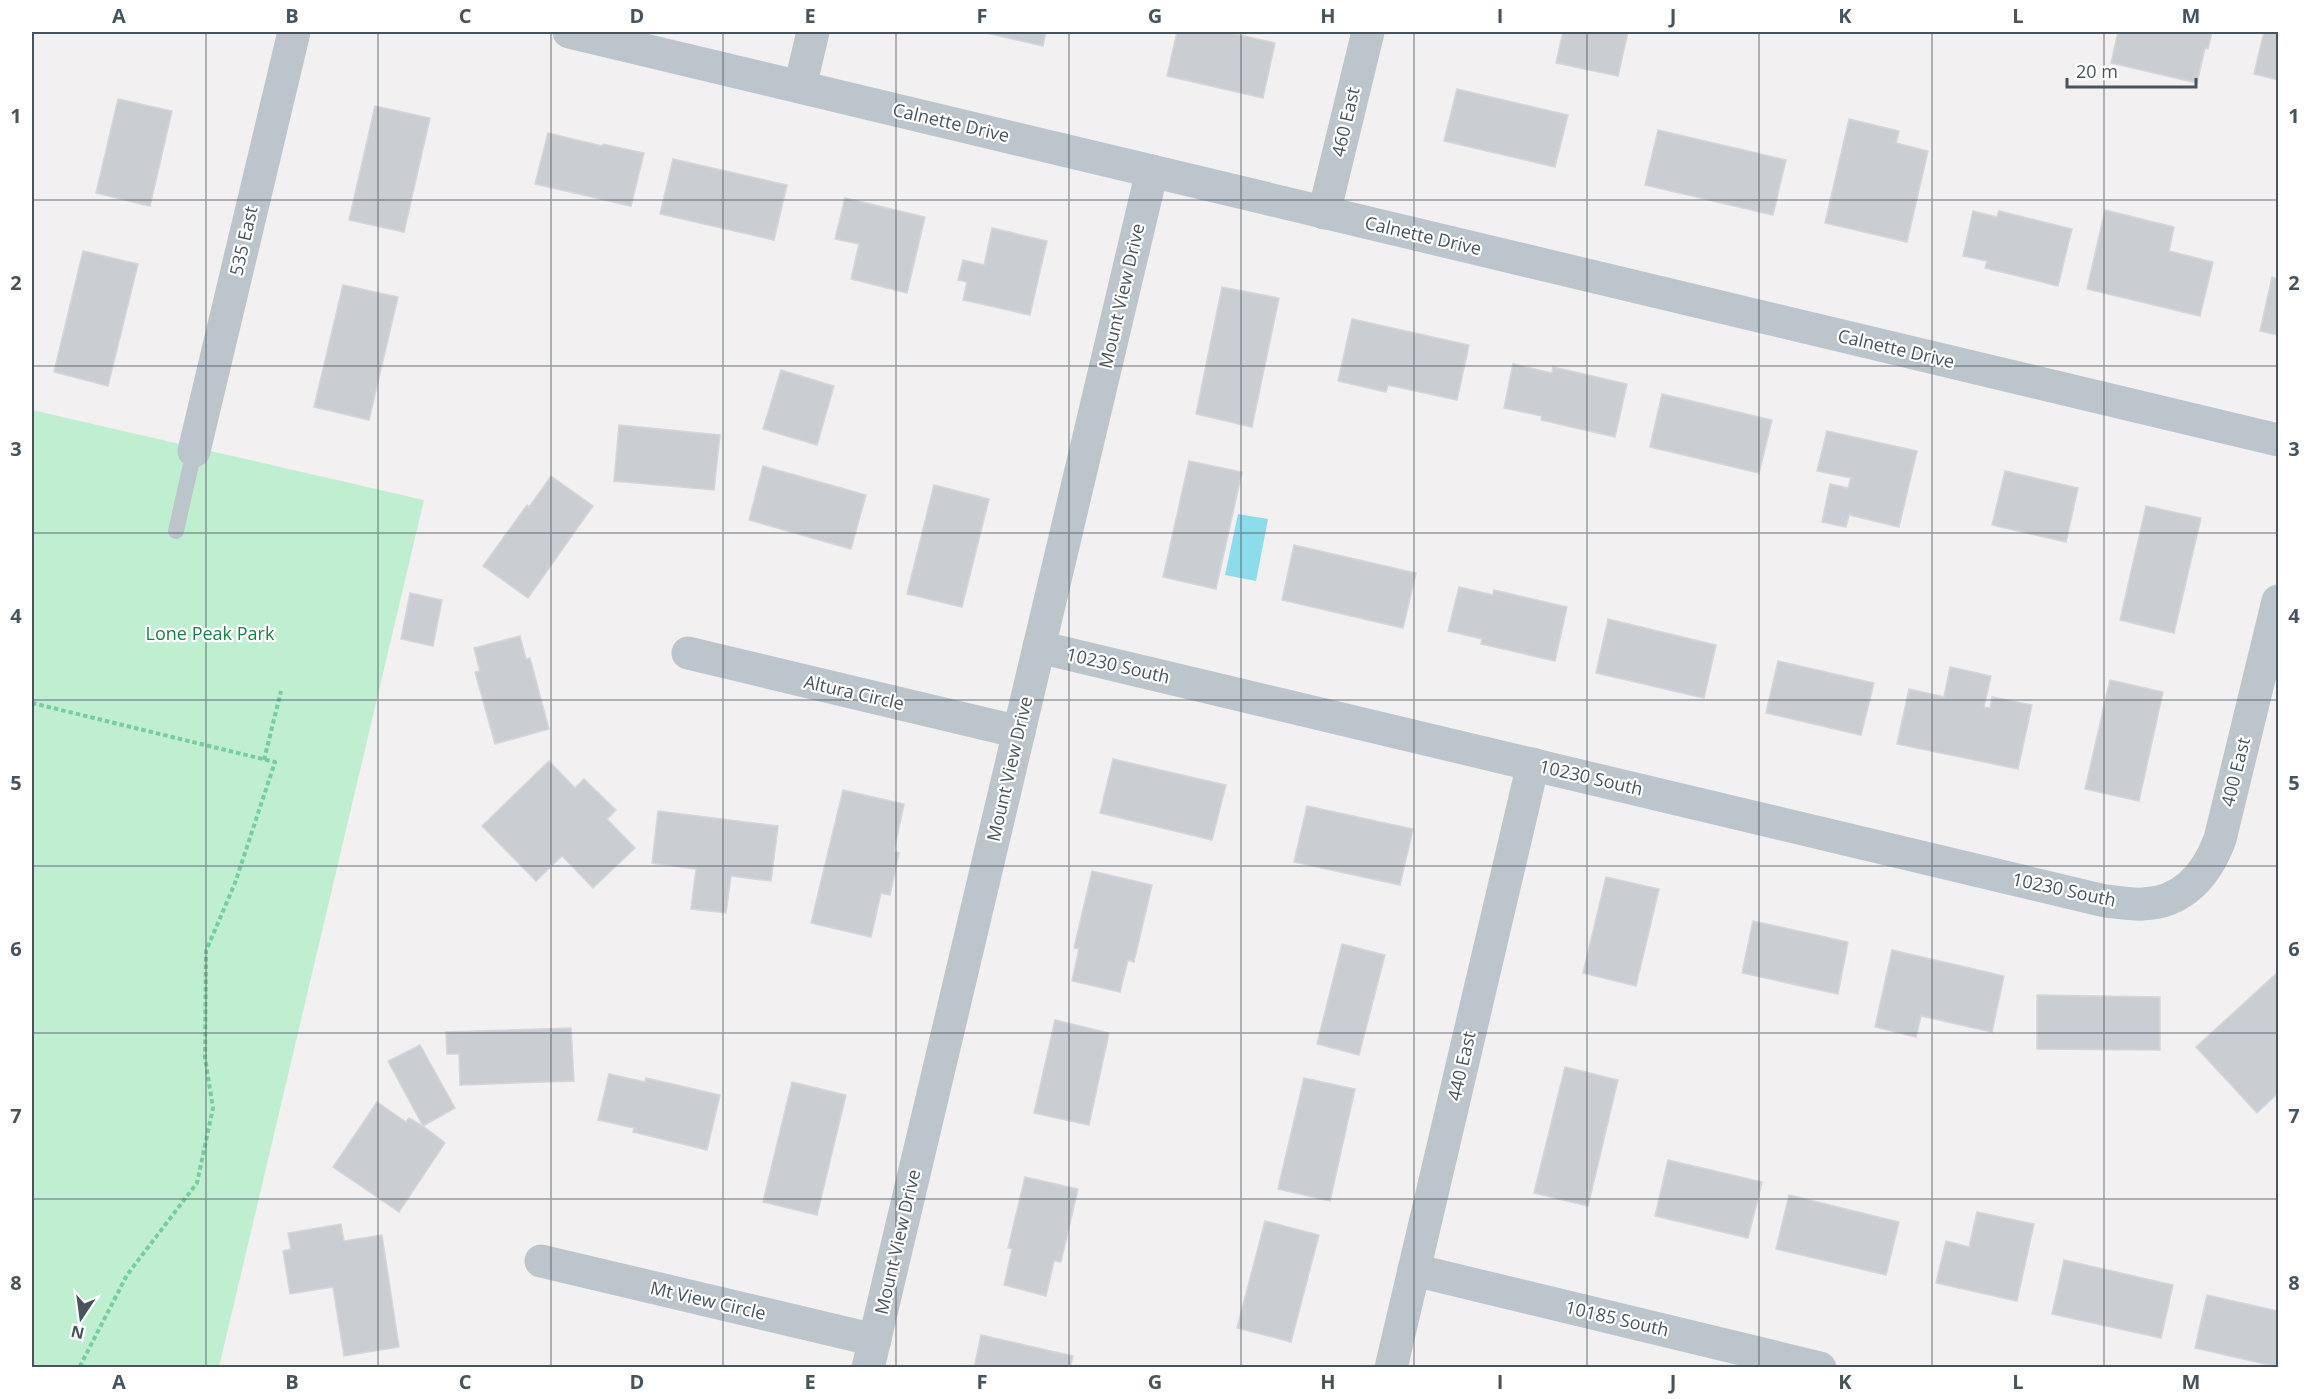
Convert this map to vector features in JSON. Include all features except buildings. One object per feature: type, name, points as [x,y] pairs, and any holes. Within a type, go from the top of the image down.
[{"type":"street","name":"535 East","points":[[194,451],[294,32]]},
{"type":"street","name":"Calnette Drive","points":[[569,32],[2278,440]]},
{"type":"street","points":[[800,87],[813,32]]},
{"type":"street","name":"460 East","points":[[1324,213],[1368,32]]},
{"type":"street","name":"Mount View Drive","points":[[872,1354],[1152,171]]},
{"type":"street","name":"400 East","points":[[2144,904],[2167,900],[2187,890],[2202,875],[2213,858],[2220,839],[2278,601]]},
{"type":"street","name":"10230 South","points":[[1039,647],[2105,901],[2144,904]]},
{"type":"street","name":"Altura Circle","points":[[688,653],[1019,732]]},
{"type":"street","name":"440 East","points":[[1391,1368],[1533,764]]},
{"type":"street","name":"Mt View Circle","points":[[541,1261],[872,1354]]},
{"type":"street","name":"10185 South","points":[[1414,1270],[1820,1368]]},
{"type":"lane","points":[[176,531],[194,451]]},
{"type":"path","points":[[264,760],[280,691]]},
{"type":"path","points":[[32,703],[274,762],[235,883],[206,951],[205,1058],[213,1108],[197,1183],[127,1275],[79,1368]]},
{"type":"green space","name":"Lone Peak Park","points":[[32,410],[424,500],[219,1367],[32,1368]]},
{"type":"water","points":[[1238,514],[1268,519],[1256,581],[1225,575]]}]
